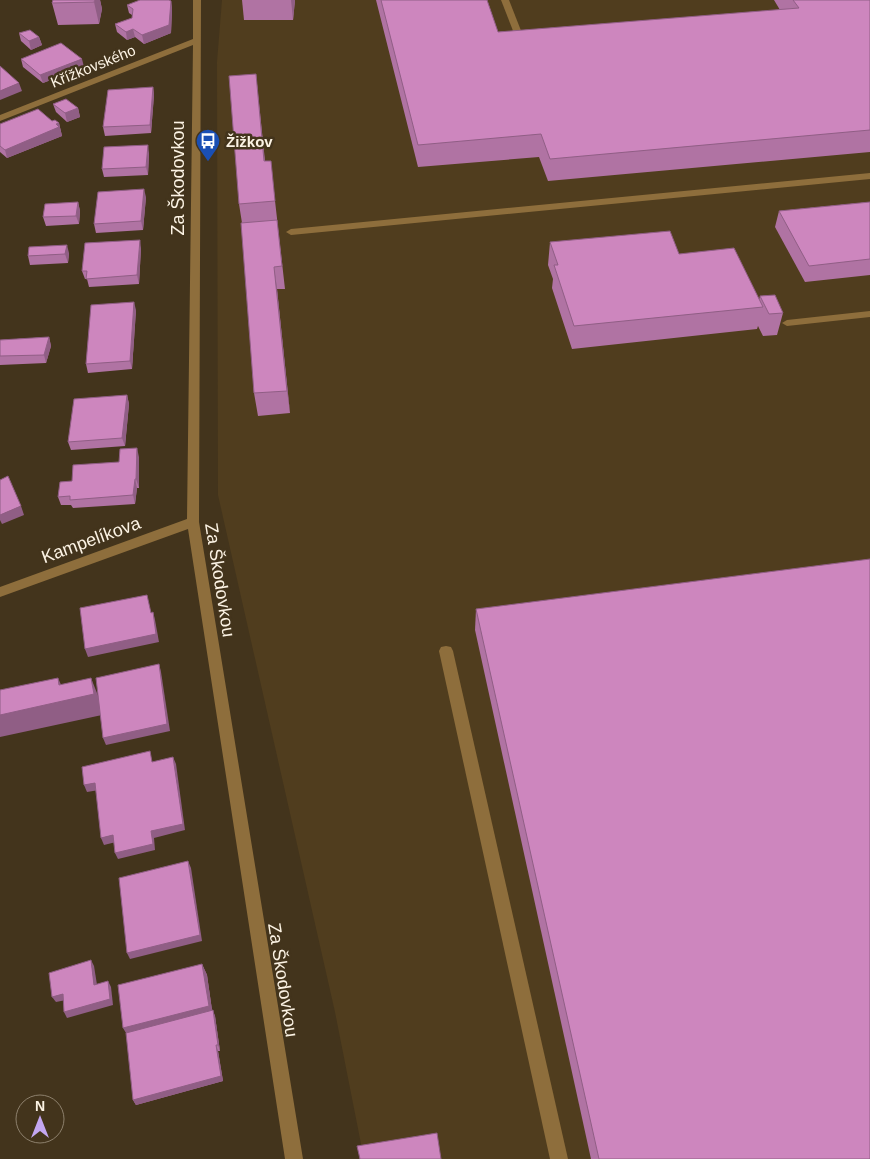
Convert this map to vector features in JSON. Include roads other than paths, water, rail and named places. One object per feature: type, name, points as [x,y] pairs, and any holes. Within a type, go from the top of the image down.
[{"type":"street","name":"Za Škodovkou","points":[[197,0],[193,522],[294,1159]]},
{"type":"street","points":[[505,0],[525,50]]},
{"type":"street","name":"Křížkovského","points":[[0,118],[197,40]]},
{"type":"street","points":[[291,232],[870,176]]},
{"type":"street","points":[[787,323],[870,314]]},
{"type":"street","name":"Kampelíkova","points":[[0,592],[193,522]]},
{"type":"street","points":[[446,651],[559,1159]]},
{"type":"place","name":"Žižkov","points":[[208,162]]}]
